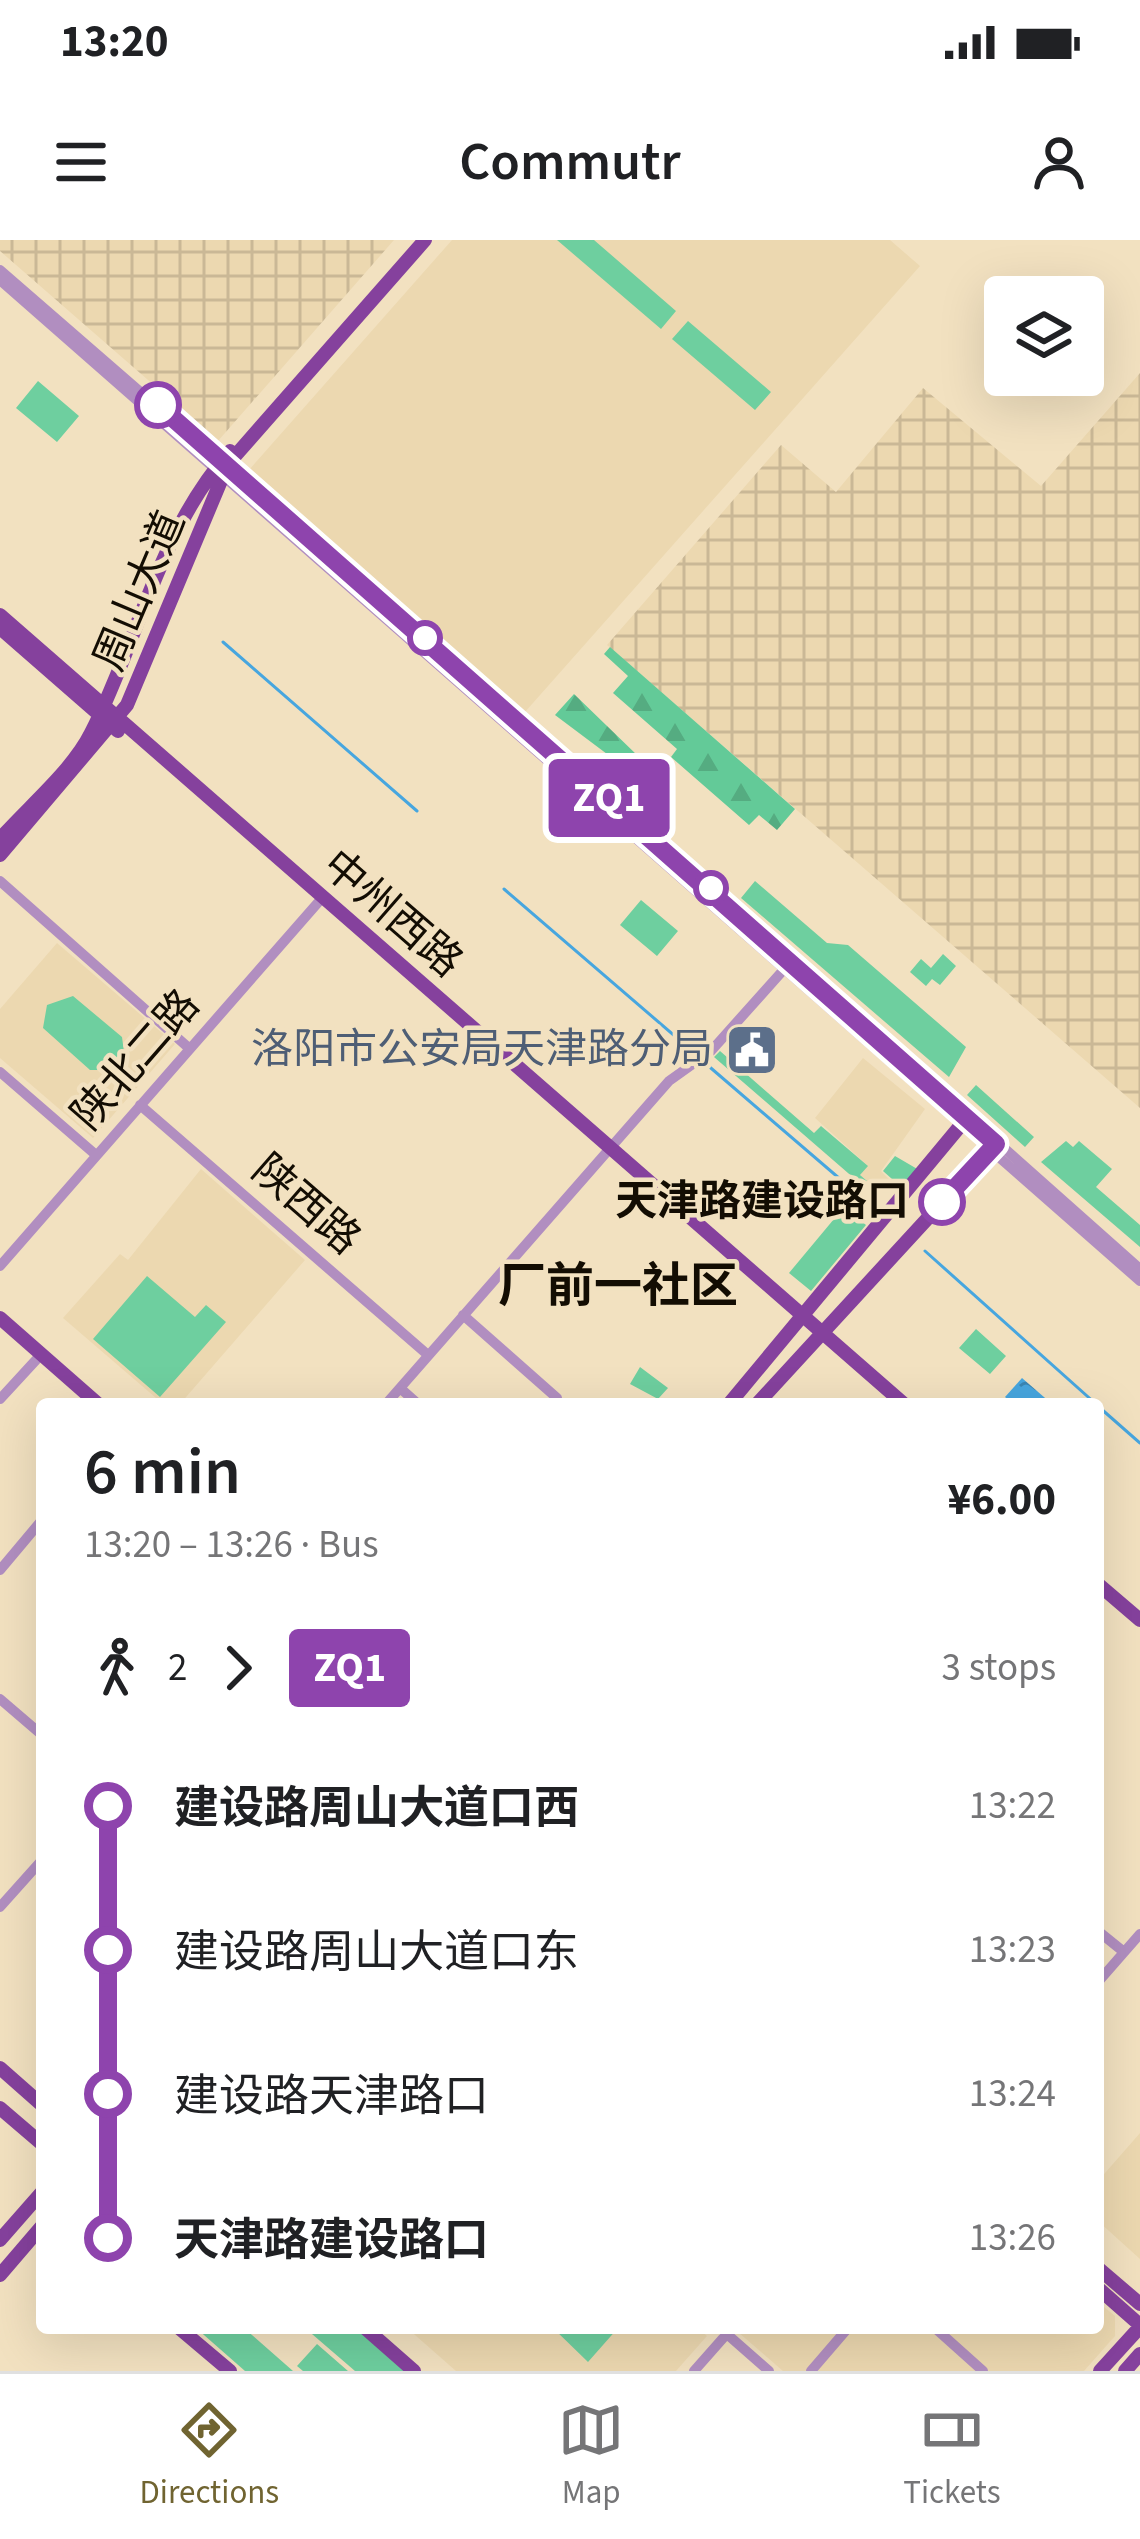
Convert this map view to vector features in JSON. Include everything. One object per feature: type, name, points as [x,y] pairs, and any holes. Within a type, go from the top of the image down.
[{"type":"main road","name":"周山大道","points":[[0,839],[90,736],[172,533],[415,240]]},
{"type":"main road","name":"周山大道","points":[[0,855],[115,723],[140,682],[223,466],[425,240]]},
{"type":"main road","name":"中州西路","points":[[0,616],[115,723],[801,1318],[884,1398]]},
{"type":"main road","name":"中州西路","points":[[0,628],[99,708]]},
{"type":"main road","points":[[734,1398],[964,1122]]},
{"type":"main road","points":[[762,1398],[993,1147]]},
{"type":"main road","points":[[0,1318],[91,1398]]},
{"type":"main road","points":[[0,1328],[80,1398]]},
{"type":"main road","name":"中州西路","points":[[819,1335],[897,1398]]},
{"type":"main road","points":[[1104,1578],[1140,1609]]},
{"type":"main road","points":[[1104,1589],[1140,1620]]},
{"type":"main road","points":[[0,2068],[36,2099]]},
{"type":"main road","points":[[0,2108],[36,2139]]},
{"type":"main road","points":[[0,2240],[36,2199]]},
{"type":"main road","points":[[0,2275],[36,2233]]},
{"type":"main road","points":[[19,2253],[36,2244]]},
{"type":"main road","points":[[1104,2273],[1140,2304]]},
{"type":"main road","points":[[1100,2371],[1140,2326],[1104,2293]]},
{"type":"main road","points":[[186,2334],[230,2371]]},
{"type":"main road","points":[[372,2334],[414,2371]]},
{"type":"main road","points":[[1125,2371],[1140,2354]]},
{"type":"street","points":[[0,270],[964,1122]]},
{"type":"street","points":[[0,280],[223,466],[964,1122],[1140,1270]]},
{"type":"street","points":[[0,880],[190,1049]]},
{"type":"street","name":"陕北二路","points":[[0,1266],[319,901]]},
{"type":"street","points":[[391,1398],[607,1150],[686,1067],[711,1051],[787,966]]},
{"type":"street","points":[[0,1072],[96,1155]]},
{"type":"street","name":"陕西路","points":[[140,1105],[428,1355]]},
{"type":"street","points":[[993,1147],[1140,1281]]},
{"type":"street","points":[[463,1316],[557,1398]]},
{"type":"street","points":[[0,1399],[36,1360]]},
{"type":"street","points":[[400,1388],[411,1398]]},
{"type":"street","points":[[0,1570],[36,1527]]},
{"type":"street","points":[[0,1699],[36,1730]]},
{"type":"street","points":[[0,1907],[36,1867]]},
{"type":"street","points":[[1104,1975],[1140,1934]]},
{"type":"street","points":[[1104,1935],[1124,1952]]},
{"type":"street","points":[[694,2371],[723,2334]]},
{"type":"street","points":[[730,2334],[769,2371]]},
{"type":"street","points":[[811,2371],[843,2334]]},
{"type":"street","points":[[942,2334],[982,2371]]},
{"type":"shaded area","points":[[0,240],[394,240],[218,441],[0,251]]},
{"type":"shaded area","points":[[452,240],[890,240],[920,266],[525,712],[249,470]]},
{"type":"shaded area","points":[[1140,373],[1140,1108],[607,645],[781,445],[836,492],[923,388],[1041,486]]},
{"type":"shaded area","points":[[57,943],[175,1044],[93,1138],[0,1058],[0,1009]]},
{"type":"shaded area","points":[[863,1058],[925,1109],[881,1171],[890,1180],[880,1192],[860,1175],[867,1165],[815,1118]]},
{"type":"shaded area","points":[[201,1169],[305,1260],[185,1398],[156,1398],[63,1318],[120,1254],[128,1260]]},
{"type":"shaded area","points":[[1140,2133],[1140,2259],[1104,2226],[1104,2174]]},
{"type":"shaded area","points":[[1104,2307],[1115,2316],[1115,2336],[1084,2371],[783,2371],[740,2334],[1104,2334]]},
{"type":"shaded area","points":[[414,2334],[707,2336],[676,2371],[456,2371]]},
{"type":"green space","points":[[557,240],[594,240],[676,311],[661,329]]},
{"type":"green space","points":[[688,321],[771,392],[755,410],[672,339]]},
{"type":"green space","points":[[38,381],[79,416],[57,442],[16,408]]},
{"type":"green space","points":[[610,647],[795,809],[777,830],[759,815],[749,825],[671,757],[677,749],[613,693],[628,676],[604,654]]},
{"type":"green space","points":[[574,694],[638,756],[627,769],[555,715]]},
{"type":"green space","points":[[755,881],[827,943],[848,945],[966,1047],[949,1077],[741,898]]},
{"type":"green space","points":[[641,900],[678,931],[657,956],[620,925]]},
{"type":"green space","points":[[943,954],[956,966],[940,985],[932,979],[926,986],[910,972],[921,959],[931,968]]},
{"type":"green space","points":[[73,996],[122,1037],[124,1052],[111,1070],[90,1070],[43,1028],[47,1005]]},
{"type":"green space","points":[[720,1051],[814,1133],[821,1126],[868,1166],[860,1175],[867,1181],[863,1186],[714,1057]]},
{"type":"green space","points":[[976,1085],[1034,1137],[1025,1147],[967,1095]]},
{"type":"green space","points":[[1066,1141],[1073,1147],[1079,1141],[1112,1169],[1096,1187],[1140,1225],[1140,1247],[1041,1162]]},
{"type":"green space","points":[[895,1156],[919,1170],[899,1190],[884,1190],[892,1179],[883,1171]]},
{"type":"green space","points":[[844,1207],[866,1225],[811,1291],[789,1273]]},
{"type":"green space","points":[[147,1276],[195,1317],[206,1305],[226,1322],[160,1397],[93,1339]]},
{"type":"green space","points":[[976,1329],[1006,1356],[990,1374],[959,1348]]},
{"type":"green space","points":[[640,1367],[668,1388],[656,1398],[630,1384]]},
{"type":"green space","points":[[203,2334],[251,2334],[293,2371],[245,2371]]},
{"type":"green space","points":[[312,2334],[362,2334],[405,2371],[355,2371]]},
{"type":"green space","points":[[559,2334],[613,2334],[588,2362]]},
{"type":"green space","points":[[317,2344],[348,2371],[303,2371],[297,2366]]},
{"type":"water","points":[[1022,1378],[1045,1398],[1006,1398]]},
{"type":"waterway","points":[[223,642],[417,811]]},
{"type":"waterway","points":[[504,889],[698,1056]]},
{"type":"waterway","points":[[705,1063],[868,1203]]},
{"type":"waterway","points":[[925,1251],[1089,1398]]},
{"type":"waterway","points":[[1104,1411],[1140,1443]]},
{"type":"bus line","name":"ZQ1","points":[[158,405],[725,900],[996,1144],[942,1202]]},
{"type":"place","name":"洛阳市公安局天津路分局","points":[[752,1050]]},
{"type":"place","name":"天津路建设路口","points":[[942,1202]]},
{"type":"district","name":"厂前一社区","points":[[618,1287]]}]
